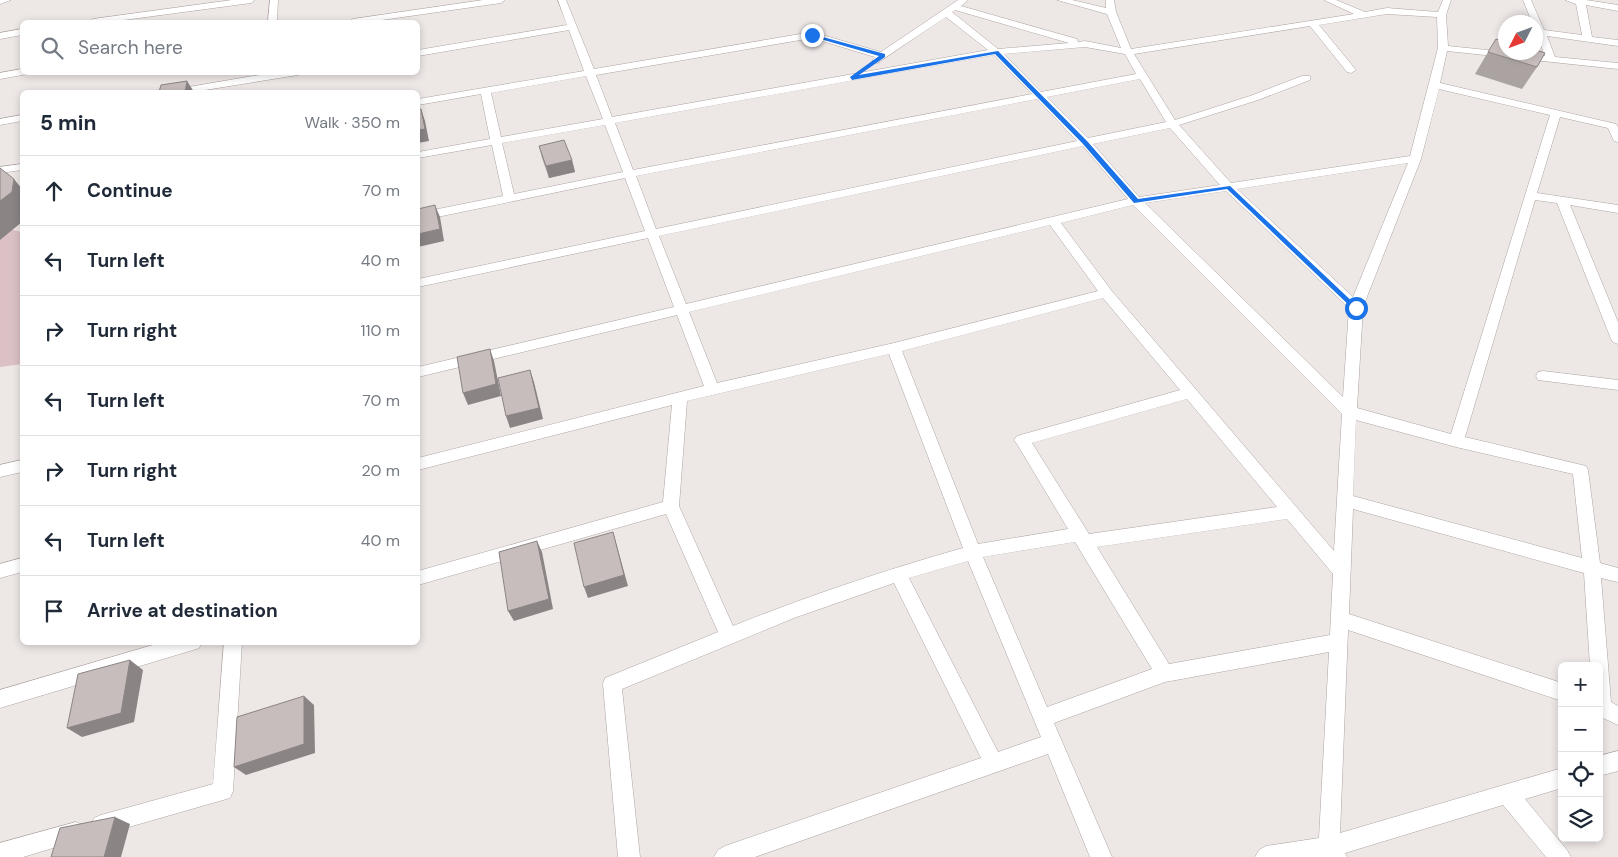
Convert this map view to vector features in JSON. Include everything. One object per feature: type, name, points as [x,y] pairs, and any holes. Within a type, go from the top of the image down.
[{"type":"street","points":[[0,1],[6,0]]},
{"type":"street","points":[[107,20],[250,0]]},
{"type":"street","points":[[273,20],[274,0]]},
{"type":"street","points":[[366,20],[501,0]]},
{"type":"street","points":[[562,0],[712,389]]},
{"type":"street","points":[[852,78],[964,0]]},
{"type":"street","points":[[1061,0],[1111,12]]},
{"type":"street","points":[[1110,0],[1111,12],[1128,52],[1172,124],[1228,187],[1356,308]]},
{"type":"street","points":[[1328,0],[1363,14]]},
{"type":"street","points":[[1333,852],[1340,618],[1349,412],[1356,308],[1415,159],[1443,48],[1440,15],[1447,0]]},
{"type":"street","points":[[1527,0],[1533,15]]},
{"type":"street","points":[[1569,0],[1618,8]]},
{"type":"street","points":[[1580,1],[1588,39]]},
{"type":"street","points":[[950,9],[1085,44],[1128,52],[1387,11],[1440,15]]},
{"type":"street","points":[[950,9],[996,52],[1085,142],[1136,201],[1349,412],[1456,441],[1580,470],[1592,567],[1599,662]]},
{"type":"street","points":[[1312,22],[1351,70]]},
{"type":"street","points":[[420,53],[573,27]]},
{"type":"street","points":[[0,36],[20,32]]},
{"type":"street","points":[[1543,32],[1618,43]]},
{"type":"street","points":[[420,102],[812,35],[883,56]]},
{"type":"street","points":[[1543,39],[1552,60]]},
{"type":"street","points":[[420,155],[996,52],[1085,44]]},
{"type":"street","points":[[1443,48],[1618,66]]},
{"type":"street","points":[[0,76],[20,73]]},
{"type":"street","points":[[190,90],[284,75]]},
{"type":"street","points":[[420,217],[629,174],[1142,76]]},
{"type":"street","points":[[420,283],[1172,124],[1254,98],[1306,78]]},
{"type":"street","points":[[1435,85],[1612,126],[1618,139]]},
{"type":"street","points":[[485,90],[509,199]]},
{"type":"street","points":[[1456,441],[1556,113]]},
{"type":"street","points":[[0,122],[20,118]]},
{"type":"street","points":[[420,372],[1136,201],[1415,159]]},
{"type":"street","points":[[0,170],[20,166]]},
{"type":"street","points":[[1531,196],[1618,209]]},
{"type":"street","points":[[1562,201],[1618,339]]},
{"type":"street","points":[[1053,221],[1106,292],[1189,393],[1342,572]]},
{"type":"street","points":[[420,463],[712,389],[894,348],[1106,292]]},
{"type":"street","points":[[894,348],[973,553],[1101,857]]},
{"type":"street","points":[[1543,376],[1618,385]]},
{"type":"street","points":[[1166,673],[1022,440],[1189,393]]},
{"type":"street","points":[[680,397],[671,506],[728,635]]},
{"type":"street","points":[[0,471],[20,466]]},
{"type":"street","points":[[1345,500],[1618,575]]},
{"type":"street","points":[[420,577],[671,506]]},
{"type":"street","points":[[628,857],[612,684],[728,635],[898,574],[973,553],[1290,512]]},
{"type":"street","points":[[0,571],[20,566]]},
{"type":"street","points":[[898,574],[994,764]]},
{"type":"street","points":[[1340,618],[1558,691]]},
{"type":"street","points":[[1042,718],[1166,673],[1339,642]]},
{"type":"street","points":[[0,700],[183,645]]},
{"type":"street","points":[[0,852],[223,791],[233,645]]},
{"type":"street","points":[[1603,706],[1618,716]]},
{"type":"street","points":[[724,857],[1052,743]]},
{"type":"street","points":[[1603,765],[1618,761]]},
{"type":"street","points":[[1266,857],[1333,852],[1507,794],[1558,779]]},
{"type":"street","points":[[1507,794],[1560,857]]},
{"type":"shaded area","points":[[0,227],[20,232],[20,364],[0,367]]},
{"type":"building","points":[[1496,39],[1498,40],[1498,55],[1488,52]]},
{"type":"building","points":[[1514,60],[1541,60],[1537,67]]},
{"type":"building","points":[[187,81],[185,90],[160,90],[161,85]]},
{"type":"building","points":[[420,109],[425,129],[420,130]]},
{"type":"building","points":[[564,140],[572,160],[546,166],[539,146]]},
{"type":"building","points":[[0,168],[14,179],[12,192],[0,201]]},
{"type":"building","points":[[435,205],[440,229],[420,234],[420,209]]},
{"type":"building","points":[[490,349],[496,384],[463,393],[457,357]]},
{"type":"building","points":[[530,370],[539,408],[506,416],[498,378]]},
{"type":"building","points":[[613,532],[624,575],[584,587],[574,543]]},
{"type":"building","points":[[537,541],[549,599],[508,611],[499,552]]},
{"type":"building","points":[[130,660],[121,713],[67,728],[78,674]]},
{"type":"building","points":[[304,696],[304,744],[234,767],[237,717]]},
{"type":"building","points":[[115,817],[104,857],[51,857],[60,828]]},
{"type":"route","points":[[812,35],[883,56],[852,78],[996,52],[1085,142],[1136,201],[1228,187],[1356,308]]}]
